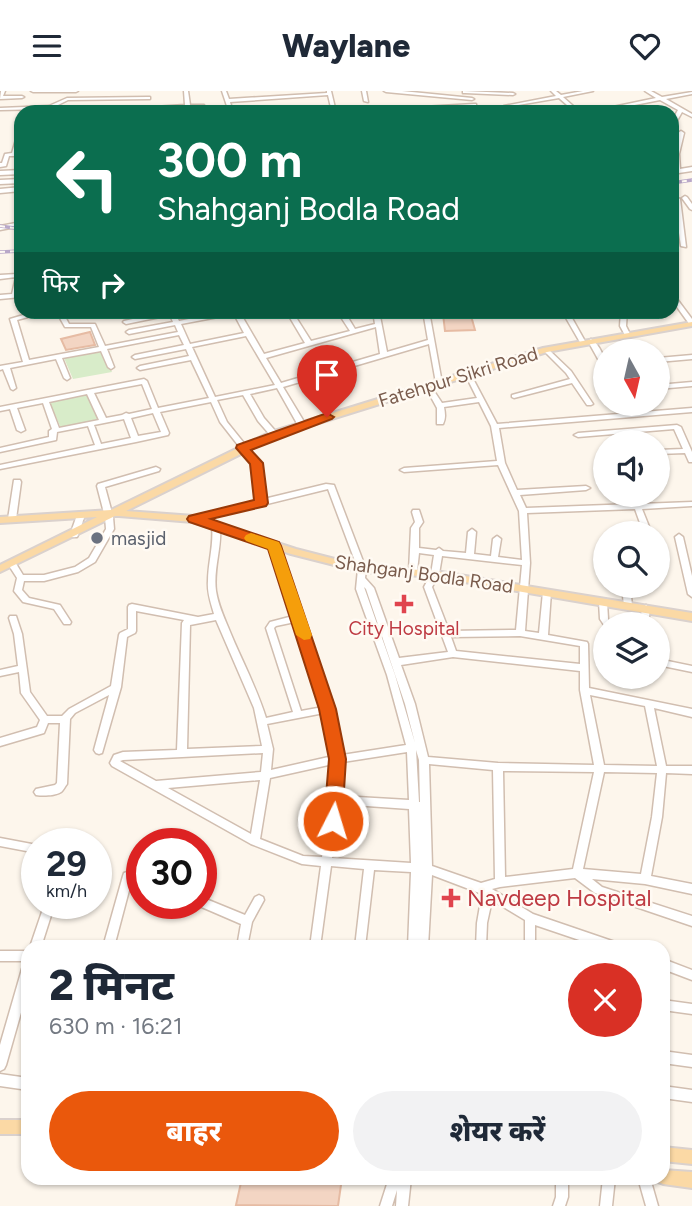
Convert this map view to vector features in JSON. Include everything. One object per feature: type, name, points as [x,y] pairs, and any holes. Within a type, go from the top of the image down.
[{"type":"main road","name":"Fatehpur Sikri Road","points":[[0,569],[242,448],[302,425],[546,350],[692,324]]},
{"type":"main road","name":"Shahganj Bodla Road","points":[[0,520],[112,514],[194,519],[363,575],[413,571],[692,617]]},
{"type":"main road","points":[[0,1128],[21,1127]]},
{"type":"main road","points":[[670,1155],[692,1157]]},
{"type":"main road","points":[[670,1178],[692,1180]]},
{"type":"street","points":[[3,91],[0,98],[22,97]]},
{"type":"street","points":[[33,91],[76,91]]},
{"type":"street","points":[[222,91],[228,105]]},
{"type":"street","points":[[265,91],[267,98]]},
{"type":"street","points":[[306,91],[329,92]]},
{"type":"street","points":[[364,91],[366,101]]},
{"type":"street","points":[[386,91],[472,97],[513,95]]},
{"type":"street","points":[[553,91],[570,105]]},
{"type":"street","points":[[512,105],[591,91]]},
{"type":"street","points":[[647,91],[672,105]]},
{"type":"street","points":[[228,101],[329,92]]},
{"type":"street","points":[[410,93],[413,105]]},
{"type":"street","points":[[622,105],[692,93]]},
{"type":"street","points":[[58,105],[67,99],[148,94]]},
{"type":"street","points":[[451,105],[472,97]]},
{"type":"street","points":[[649,105],[665,101]]},
{"type":"street","points":[[679,113],[681,110],[692,117]]},
{"type":"street","points":[[679,140],[681,133]]},
{"type":"street","points":[[0,165],[4,165],[7,155],[14,154]]},
{"type":"street","points":[[679,212],[684,246]]},
{"type":"street","points":[[679,306],[692,324]]},
{"type":"street","points":[[14,319],[27,363]]},
{"type":"street","points":[[63,319],[67,326],[93,325],[111,367]]},
{"type":"street","points":[[126,321],[136,319]]},
{"type":"street","points":[[174,319],[212,399],[242,448],[256,463],[261,503]]},
{"type":"street","points":[[129,333],[201,319]]},
{"type":"street","points":[[239,319],[302,425]]},
{"type":"street","points":[[294,319],[309,344]]},
{"type":"street","points":[[345,319],[353,331]]},
{"type":"street","points":[[377,319],[384,355]]},
{"type":"street","points":[[428,319],[439,383]]},
{"type":"street","points":[[571,319],[593,350]]},
{"type":"street","points":[[623,319],[623,326],[628,336]]},
{"type":"street","points":[[262,357],[377,325]]},
{"type":"street","points":[[13,389],[3,367],[181,333]]},
{"type":"street","points":[[135,357],[247,334]]},
{"type":"street","points":[[0,450],[53,438],[52,432],[56,430],[156,408],[279,386],[432,341]]},
{"type":"street","points":[[546,350],[574,380],[589,404]]},
{"type":"street","points":[[58,356],[67,378]]},
{"type":"street","points":[[670,359],[692,357]]},
{"type":"street","points":[[140,368],[192,358]]},
{"type":"street","points":[[468,374],[495,426],[501,464],[523,511],[526,563],[520,633]]},
{"type":"street","points":[[514,396],[574,380]]},
{"type":"street","points":[[0,408],[144,381],[165,434],[0,467]]},
{"type":"street","points":[[670,386],[692,384]]},
{"type":"street","points":[[428,386],[440,405],[443,416],[440,422]]},
{"type":"street","points":[[90,391],[103,420]]},
{"type":"street","points":[[245,392],[274,435]]},
{"type":"street","points":[[45,400],[56,430]]},
{"type":"street","points":[[440,405],[481,401]]},
{"type":"street","points":[[13,406],[21,430]]},
{"type":"street","points":[[670,411],[692,409]]},
{"type":"street","points":[[670,413],[692,460]]},
{"type":"street","points":[[125,415],[136,440]]},
{"type":"street","points":[[495,426],[597,417]]},
{"type":"street","points":[[90,423],[99,447]]},
{"type":"street","points":[[578,435],[677,427]]},
{"type":"street","points":[[670,452],[688,451]]},
{"type":"street","points":[[404,470],[501,464]]},
{"type":"street","points":[[21,577],[44,578],[78,569],[92,560],[110,529],[112,514],[101,486],[156,470]]},
{"type":"street","points":[[12,519],[17,482]]},
{"type":"street","points":[[194,519],[330,486],[397,662],[417,747],[423,940]]},
{"type":"street","points":[[515,493],[586,488]]},
{"type":"street","points":[[670,506],[692,504]]},
{"type":"street","points":[[523,511],[599,507]]},
{"type":"street","points":[[413,571],[414,538],[419,519],[416,512]]},
{"type":"street","points":[[74,534],[80,515]]},
{"type":"street","points":[[216,526],[218,545],[210,582],[220,616],[243,670],[268,748],[255,841]]},
{"type":"street","points":[[470,556],[472,533]]},
{"type":"street","points":[[679,537],[692,594]]},
{"type":"street","points":[[494,560],[497,539]]},
{"type":"street","points":[[274,546],[328,709],[338,759],[316,940]]},
{"type":"street","points":[[415,550],[526,563]]},
{"type":"street","points":[[439,551],[435,574],[428,587],[453,654]]},
{"type":"street","points":[[12,564],[21,577],[18,591],[26,600],[57,607],[67,622]]},
{"type":"street","points":[[363,575],[360,589],[424,760],[420,806]]},
{"type":"street","points":[[543,637],[547,592]]},
{"type":"street","points":[[627,598],[628,605]]},
{"type":"street","points":[[603,602],[604,612]]},
{"type":"street","points":[[99,750],[116,687],[123,635],[132,631],[132,607],[197,620]]},
{"type":"street","points":[[646,608],[646,612]]},
{"type":"street","points":[[182,753],[186,623],[220,616]]},
{"type":"street","points":[[13,618],[19,634],[26,693],[45,720]]},
{"type":"street","points":[[298,715],[270,628],[273,624],[299,618]]},
{"type":"street","points":[[446,633],[520,633],[582,643],[585,647],[585,690],[600,769],[577,873]]},
{"type":"street","points":[[397,662],[453,654],[583,668]]},
{"type":"street","points":[[670,664],[692,669]]},
{"type":"street","points":[[0,673],[22,668]]},
{"type":"street","points":[[45,720],[65,718],[72,711],[116,687]]},
{"type":"street","points":[[585,690],[692,713]]},
{"type":"street","points":[[645,879],[657,817],[662,769],[649,704]]},
{"type":"street","points":[[261,722],[328,709]]},
{"type":"street","points":[[39,792],[58,789],[62,784],[65,718]]},
{"type":"street","points":[[0,742],[41,730],[45,720]]},
{"type":"street","points":[[154,786],[264,776],[338,759],[417,747]]},
{"type":"street","points":[[268,748],[123,756],[117,758],[116,765],[255,841],[290,857],[327,863],[422,869],[485,890],[530,918],[594,940]]},
{"type":"street","points":[[424,760],[498,767],[692,770]]},
{"type":"street","points":[[498,767],[500,882]]},
{"type":"street","points":[[335,800],[420,806]]},
{"type":"street","points":[[0,842],[21,846]]},
{"type":"street","points":[[361,940],[369,866]]},
{"type":"street","points":[[414,940],[422,869]]},
{"type":"street","points":[[577,873],[599,890],[692,921]]},
{"type":"street","points":[[485,890],[500,882],[577,873],[645,879],[692,888]]},
{"type":"street","points":[[110,940],[126,883]]},
{"type":"street","points":[[481,940],[485,890]]},
{"type":"street","points":[[243,940],[247,921],[260,900]]},
{"type":"street","points":[[217,909],[247,921]]},
{"type":"street","points":[[530,918],[530,940]]},
{"type":"street","points":[[37,940],[45,919]]},
{"type":"street","points":[[0,956],[21,956]]},
{"type":"street","points":[[670,967],[692,975]]},
{"type":"street","points":[[0,1065],[21,998]]},
{"type":"street","points":[[670,1006],[692,1009]]},
{"type":"street","points":[[670,1058],[692,1061]]},
{"type":"street","points":[[0,1080],[21,1083]]},
{"type":"street","points":[[670,1093],[692,1096]]},
{"type":"street","points":[[386,1206],[394,1185]]},
{"type":"street","points":[[402,1206],[404,1185]]},
{"type":"street","points":[[559,1206],[562,1185]]},
{"type":"street","points":[[606,1206],[608,1185]]},
{"type":"street","points":[[646,1185],[653,1206]]},
{"type":"green space","points":[[102,350],[112,372],[73,379],[64,358]]},
{"type":"green space","points":[[94,394],[106,417],[61,428],[49,402]]},
{"type":"building","points":[[444,319],[472,319],[475,330],[445,331]]},
{"type":"building","points":[[90,332],[95,345],[66,350],[61,339]]},
{"type":"building","points":[[240,1185],[341,1185],[338,1206],[236,1205]]},
{"type":"railway","points":[[679,182],[692,180]]},
{"type":"railway","points":[[0,226],[14,228]]},
{"type":"railway","points":[[0,252],[14,251]]},
{"type":"slow traffic","points":[[251,538],[274,546],[304,635]]},
{"type":"place","name":"masjid","points":[[97,538]]},
{"type":"place","name":"City Hospital","points":[[404,604]]},
{"type":"place","name":"Navdeep Hospital","points":[[451,898]]},
{"type":"route","points":[[327,417],[242,448],[256,463],[261,503],[194,519],[274,546],[328,709],[338,759],[333,821]]}]
